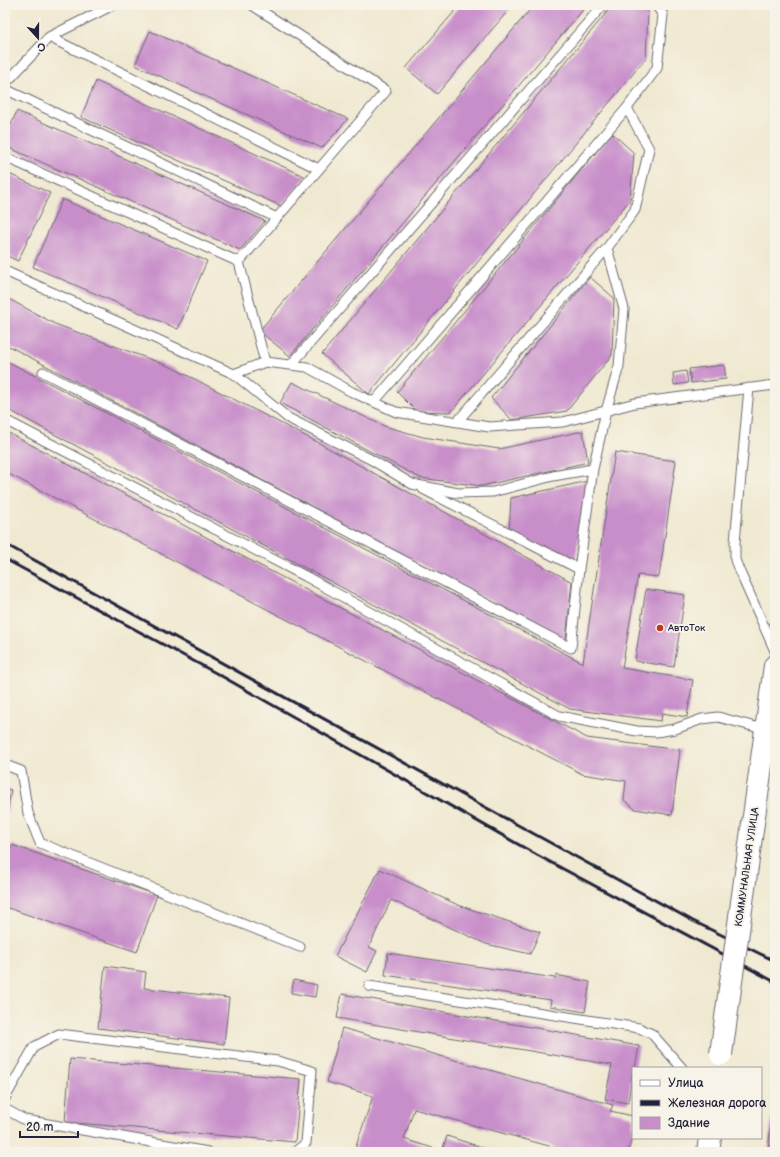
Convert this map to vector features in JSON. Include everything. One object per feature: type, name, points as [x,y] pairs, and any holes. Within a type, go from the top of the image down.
[{"type":"street","name":"КОММУНАЛЬНАЯ УЛИЦА","points":[[720,1061],[775,666]]},
{"type":"street","points":[[708,1152],[710,1139]]},
{"type":"lane","points":[[5,84],[49,37],[113,5]]},
{"type":"lane","points":[[239,262],[386,91],[252,5]]},
{"type":"lane","points":[[291,366],[603,5]]},
{"type":"lane","points":[[374,402],[627,108],[657,68],[663,15],[656,5]]},
{"type":"lane","points":[[49,37],[319,169]]},
{"type":"lane","points":[[5,89],[277,218]]},
{"type":"lane","points":[[457,422],[607,248],[635,210],[649,149],[627,108]]},
{"type":"lane","points":[[5,157],[239,262]]},
{"type":"lane","points":[[43,372],[571,648],[579,569],[593,469],[606,411],[619,366],[624,309],[607,248]]},
{"type":"lane","points":[[239,262],[265,362]]},
{"type":"lane","points":[[5,271],[234,374],[288,418],[358,453],[412,484],[579,569]]},
{"type":"lane","points":[[234,374],[265,362],[307,368],[396,412],[489,427],[563,422],[634,403],[775,385]]},
{"type":"lane","points":[[749,388],[735,542],[735,560],[775,651]]},
{"type":"lane","points":[[5,420],[305,576],[559,716],[637,731],[656,732],[675,729],[702,719],[718,717],[767,730]]},
{"type":"lane","points":[[412,484],[458,493],[493,492],[553,476],[593,469]]},
{"type":"lane","points":[[5,765],[21,771],[28,814],[40,843],[300,947]]},
{"type":"lane","points":[[369,986],[639,1028],[652,1034],[681,1067]]},
{"type":"lane","points":[[5,1098],[34,1047],[59,1034],[278,1061],[312,1071],[306,1143],[295,1152]]},
{"type":"lane","points":[[5,1109],[24,1120],[208,1152]]},
{"type":"building","points":[[460,5],[513,5],[437,94],[406,68]]},
{"type":"building","points":[[534,5],[587,5],[290,356],[259,331]]},
{"type":"building","points":[[613,5],[640,5],[648,12],[646,58],[369,394],[322,354]]},
{"type":"building","points":[[150,31],[348,119],[322,148],[135,65]]},
{"type":"building","points":[[96,81],[306,177],[281,206],[81,117]]},
{"type":"building","points":[[17,111],[265,221],[240,250],[5,146],[5,138]]},
{"type":"building","points":[[612,133],[634,153],[630,200],[451,412],[416,411],[397,392]]},
{"type":"building","points":[[5,172],[50,193],[18,261],[5,255]]},
{"type":"building","points":[[62,199],[207,261],[178,329],[33,267]]},
{"type":"building","points":[[590,277],[614,298],[612,355],[567,411],[512,420],[491,398]]},
{"type":"building","points":[[5,297],[55,324],[171,367],[319,443],[572,582],[566,641],[5,344]]},
{"type":"building","points":[[5,360],[583,663],[615,452],[676,461],[659,577],[638,575],[622,668],[693,680],[687,717],[662,713],[661,721],[570,709],[5,408]]},
{"type":"building","points":[[724,365],[726,379],[691,383],[689,369]]},
{"type":"building","points":[[686,371],[688,383],[674,385],[673,373]]},
{"type":"building","points":[[292,382],[384,426],[423,437],[499,449],[583,431],[588,462],[482,486],[420,478],[280,403]]},
{"type":"building","points":[[5,431],[587,738],[680,750],[672,815],[635,809],[624,800],[626,781],[582,774],[5,472]]},
{"type":"building","points":[[588,481],[575,562],[509,532],[511,498]]},
{"type":"building","name":"АвтоТок","points":[[646,589],[685,595],[674,667],[635,661]]},
{"type":"building","points":[[5,789],[11,790],[6,820],[5,820]]},
{"type":"building","points":[[12,845],[157,895],[137,952],[5,907],[5,866]]},
{"type":"building","points":[[380,869],[458,905],[540,932],[530,954],[486,944],[391,900],[369,947],[377,951],[367,972],[335,956]]},
{"type":"building","points":[[388,953],[555,978],[556,975],[590,982],[585,1012],[550,1006],[551,1000],[385,975]]},
{"type":"building","points":[[105,966],[146,972],[144,988],[229,998],[224,1044],[98,1028]]},
{"type":"building","points":[[294,980],[317,985],[315,997],[291,993]]},
{"type":"building","points":[[342,994],[639,1046],[635,1067],[632,1067],[628,1103],[605,1099],[612,1065],[337,1018]]},
{"type":"building","points":[[342,1028],[613,1105],[610,1111],[632,1116],[632,1137],[628,1152],[571,1152],[414,1109],[404,1139],[442,1151],[447,1136],[496,1152],[354,1152],[373,1096],[327,1082]]},
{"type":"building","points":[[70,1059],[301,1079],[295,1142],[65,1122]]},
{"type":"building","points":[[772,1114],[775,1115],[775,1152],[768,1151]]},
{"type":"railway","points":[[5,544],[693,921],[775,961]]},
{"type":"railway","points":[[5,559],[225,678],[537,855],[775,982]]},
{"type":"place","name":"АвтоТок","points":[[660,628]]}]
